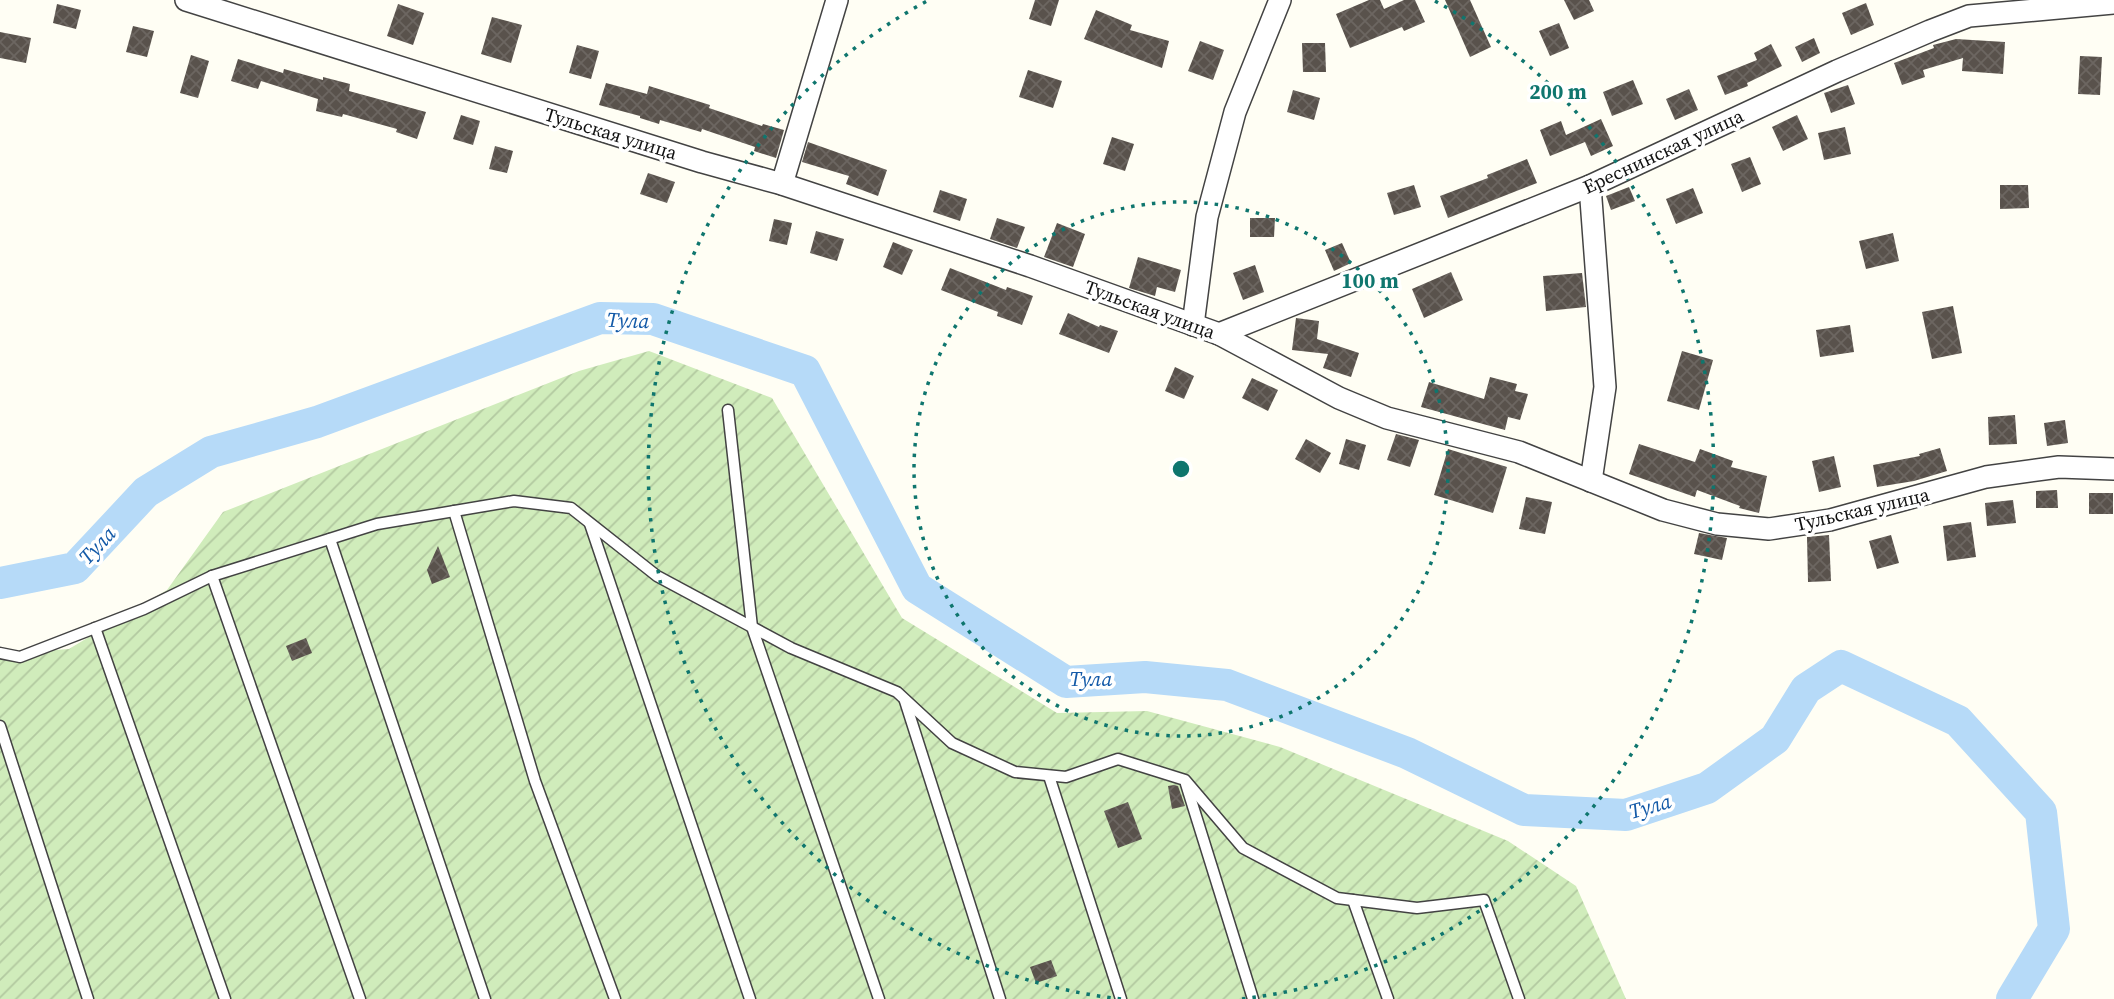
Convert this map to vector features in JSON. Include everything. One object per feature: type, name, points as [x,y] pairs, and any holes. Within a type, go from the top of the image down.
[{"type":"street","name":"Тульская улица","points":[[186,0],[702,162],[782,184],[1030,266],[1219,334],[1339,398],[1387,418],[1519,452],[1663,510],[1717,524],[1769,529],[1830,520],[1986,477],[2059,467],[2114,469]]},
{"type":"street","points":[[782,184],[836,0]]},
{"type":"street","points":[[1193,325],[1211,204],[1235,112],[1280,0]]},
{"type":"street","name":"Ереснинская улица","points":[[1219,334],[1590,186],[1838,71],[1969,16],[2114,3]]},
{"type":"street","points":[[1590,186],[1605,387],[1591,481]]},
{"type":"lane","points":[[728,410],[752,627],[879,999]]},
{"type":"lane","points":[[0,653],[20,657],[144,609],[212,576],[377,524],[514,501],[571,508],[657,576],[791,648],[897,692],[952,743],[1015,772],[1066,777],[1118,760],[1185,780],[1243,848],[1337,898],[1417,908],[1484,900],[1520,999]]},
{"type":"lane","points":[[454,511],[535,781],[615,999]]},
{"type":"lane","points":[[589,523],[750,999]]},
{"type":"lane","points":[[330,539],[485,999]]},
{"type":"lane","points":[[212,576],[360,999]]},
{"type":"lane","points":[[95,628],[225,999]]},
{"type":"lane","points":[[905,699],[1000,999]]},
{"type":"lane","points":[[0,726],[88,999]]},
{"type":"lane","points":[[1049,776],[1121,999]]},
{"type":"lane","points":[[1185,780],[1253,999]]},
{"type":"lane","points":[[1353,900],[1388,999]]},
{"type":"green space","points":[[649,351],[772,398],[902,618],[1057,713],[1147,711],[1280,747],[1508,841],[1576,886],[1626,999],[0,999],[0,654],[69,649],[167,590],[223,512],[579,371]]},
{"type":"building","points":[[1035,0],[1059,0],[1051,26],[1029,19]]},
{"type":"building","points":[[1369,0],[1380,0],[1384,9],[1404,0],[1415,0],[1425,22],[1404,31],[1402,27],[1350,48],[1336,14]]},
{"type":"building","points":[[1445,0],[1470,0],[1491,47],[1470,57]]},
{"type":"building","points":[[1564,0],[1589,0],[1594,11],[1574,20]]},
{"type":"building","points":[[1866,3],[1874,25],[1851,35],[1842,13]]},
{"type":"building","points":[[57,4],[81,10],[76,29],[53,23]]},
{"type":"building","points":[[398,4],[424,13],[413,45],[387,36]]},
{"type":"building","points":[[1096,10],[1132,25],[1130,30],[1169,41],[1162,68],[1084,39]]},
{"type":"building","points":[[492,17],[522,25],[511,63],[481,54]]},
{"type":"building","points":[[1559,23],[1569,48],[1550,56],[1539,31]]},
{"type":"building","points":[[133,26],[154,31],[147,57],[126,52]]},
{"type":"building","points":[[0,32],[31,38],[26,63],[0,58]]},
{"type":"building","points":[[1814,38],[1820,53],[1802,62],[1795,47]]},
{"type":"building","points":[[1956,39],[2005,42],[2003,74],[1962,71],[1963,58],[1923,70],[1925,77],[1902,85],[1894,63],[1934,48],[1933,45]]},
{"type":"building","points":[[1200,41],[1224,50],[1213,80],[1188,71]]},
{"type":"building","points":[[1302,43],[1325,43],[1326,72],[1303,72]]},
{"type":"building","points":[[1771,44],[1782,66],[1747,83],[1748,86],[1725,95],[1717,76],[1757,60],[1754,53]]},
{"type":"building","points":[[577,45],[599,51],[591,79],[569,73]]},
{"type":"building","points":[[191,55],[209,61],[198,98],[180,93]]},
{"type":"building","points":[[2080,56],[2102,57],[2100,95],[2078,94]]},
{"type":"building","points":[[238,59],[283,73],[284,69],[350,84],[349,91],[426,112],[417,139],[396,132],[397,129],[343,114],[342,117],[316,111],[318,99],[261,81],[258,89],[231,81]]},
{"type":"building","points":[[1028,70],[1062,81],[1053,108],[1019,97]]},
{"type":"building","points":[[1633,80],[1643,104],[1612,116],[1603,92]]},
{"type":"building","points":[[606,83],[647,94],[649,86],[710,105],[709,108],[762,126],[763,124],[784,130],[776,158],[754,151],[755,147],[702,129],[701,132],[660,120],[659,124],[599,105]]},
{"type":"building","points":[[1848,85],[1855,104],[1831,113],[1824,93]]},
{"type":"building","points":[[1689,89],[1698,110],[1675,120],[1666,99]]},
{"type":"building","points":[[1293,90],[1320,98],[1314,120],[1287,112]]},
{"type":"building","points":[[461,115],[480,121],[473,145],[453,139]]},
{"type":"building","points":[[1797,115],[1808,139],[1783,151],[1772,127]]},
{"type":"building","points":[[1601,119],[1613,146],[1591,156],[1585,142],[1550,156],[1540,130],[1561,121],[1566,135]]},
{"type":"building","points":[[1845,127],[1851,154],[1824,160],[1818,133]]},
{"type":"building","points":[[1112,137],[1134,144],[1125,171],[1103,164]]},
{"type":"building","points":[[808,142],[887,170],[878,196],[846,184],[849,176],[802,162]]},
{"type":"building","points":[[495,146],[513,151],[507,173],[489,169]]},
{"type":"building","points":[[1750,157],[1761,184],[1742,192],[1731,164]]},
{"type":"building","points":[[1527,159],[1537,183],[1448,218],[1440,196],[1488,178],[1487,175]]},
{"type":"building","points":[[648,173],[675,182],[667,203],[640,194]]},
{"type":"building","points":[[1414,185],[1421,207],[1394,215],[1387,193]]},
{"type":"building","points":[[2000,185],[2028,185],[2029,208],[2000,209]]},
{"type":"building","points":[[1629,187],[1635,201],[1611,210],[1606,196]]},
{"type":"building","points":[[1693,188],[1703,213],[1676,224],[1666,199]]},
{"type":"building","points":[[940,190],[967,199],[960,221],[933,212]]},
{"type":"building","points":[[997,218],[1025,227],[1017,248],[990,239]]},
{"type":"building","points":[[1250,218],[1275,218],[1274,237],[1250,237]]},
{"type":"building","points":[[774,219],[792,223],[787,245],[769,241]]},
{"type":"building","points":[[1057,223],[1085,234],[1073,267],[1044,257]]},
{"type":"building","points":[[816,231],[844,239],[837,261],[810,253]]},
{"type":"building","points":[[1893,233],[1899,261],[1866,269],[1859,241]]},
{"type":"building","points":[[893,242],[913,250],[902,275],[883,267]]},
{"type":"building","points":[[1342,243],[1351,263],[1334,271],[1325,250]]},
{"type":"building","points":[[1138,257],[1181,270],[1175,292],[1157,287],[1155,296],[1129,288]]},
{"type":"building","points":[[1255,265],[1264,292],[1243,300],[1233,273]]},
{"type":"building","points":[[950,268],[1006,290],[1007,287],[1033,296],[1022,325],[997,316],[998,312],[941,290]]},
{"type":"building","points":[[1451,272],[1463,300],[1424,318],[1412,289]]},
{"type":"building","points":[[1582,273],[1586,307],[1546,311],[1543,276]]},
{"type":"building","points":[[1953,306],[1962,353],[1932,359],[1922,312]]},
{"type":"building","points":[[1068,313],[1099,327],[1100,325],[1118,331],[1109,353],[1059,334]]},
{"type":"building","points":[[1296,318],[1319,321],[1317,339],[1359,353],[1351,377],[1323,368],[1328,354],[1292,350]]},
{"type":"building","points":[[1850,325],[1854,352],[1820,357],[1816,330]]},
{"type":"building","points":[[1682,351],[1713,360],[1699,410],[1667,401]]},
{"type":"building","points":[[1175,367],[1194,376],[1184,399],[1165,391]]},
{"type":"building","points":[[1490,377],[1517,384],[1515,391],[1528,394],[1520,420],[1508,417],[1505,430],[1421,407],[1429,382],[1484,399]]},
{"type":"building","points":[[1252,378],[1278,390],[1268,411],[1242,398]]},
{"type":"building","points":[[2015,415],[2017,444],[1989,445],[1988,417]]},
{"type":"building","points":[[2065,420],[2068,443],[2047,446],[2044,423]]},
{"type":"building","points":[[1396,434],[1419,440],[1410,467],[1387,460]]},
{"type":"building","points":[[1306,439],[1331,453],[1320,473],[1295,459]]},
{"type":"building","points":[[1346,439],[1366,445],[1359,470],[1339,464]]},
{"type":"building","points":[[1639,444],[1695,462],[1700,449],[1733,461],[1731,467],[1767,476],[1759,513],[1739,508],[1740,506],[1697,490],[1695,497],[1629,474]]},
{"type":"building","points":[[1940,448],[1947,471],[1914,481],[1877,487],[1873,465],[1920,456],[1919,454]]},
{"type":"building","points":[[1448,449],[1507,467],[1493,513],[1434,495]]},
{"type":"building","points":[[1834,456],[1841,487],[1819,492],[1812,461]]},
{"type":"building","points":[[2057,490],[2058,508],[2036,508],[2036,491]]},
{"type":"building","points":[[2089,493],[2113,493],[2113,514],[2089,514]]},
{"type":"building","points":[[1526,497],[1552,502],[1545,534],[1519,529]]},
{"type":"building","points":[[2013,500],[2016,523],[1987,526],[1985,503]]},
{"type":"building","points":[[1971,522],[1976,557],[1947,561],[1943,526]]},
{"type":"building","points":[[1699,533],[1727,538],[1722,560],[1694,554]]},
{"type":"building","points":[[1829,535],[1831,581],[1808,582],[1807,537]]},
{"type":"building","points":[[1891,535],[1899,563],[1877,569],[1869,541]]},
{"type":"building","points":[[438,546],[450,577],[432,584],[427,570]]},
{"type":"building","points":[[306,638],[312,653],[292,661],[286,646]]},
{"type":"building","points":[[1168,786],[1178,786],[1185,806],[1172,809]]},
{"type":"building","points":[[1128,802],[1142,839],[1118,848],[1104,811]]},
{"type":"building","points":[[1051,960],[1057,976],[1036,983],[1030,967]]},
{"type":"waterway","name":"Тула","points":[[0,583],[75,568],[146,492],[211,452],[317,422],[600,318],[653,319],[805,371],[917,588],[1066,682],[1145,677],[1227,685],[1407,753],[1524,810],[1626,815],[1707,788],[1775,739],[1806,689],[1841,666],[1958,721],[2041,812],[2054,929],[2012,999]]}]
